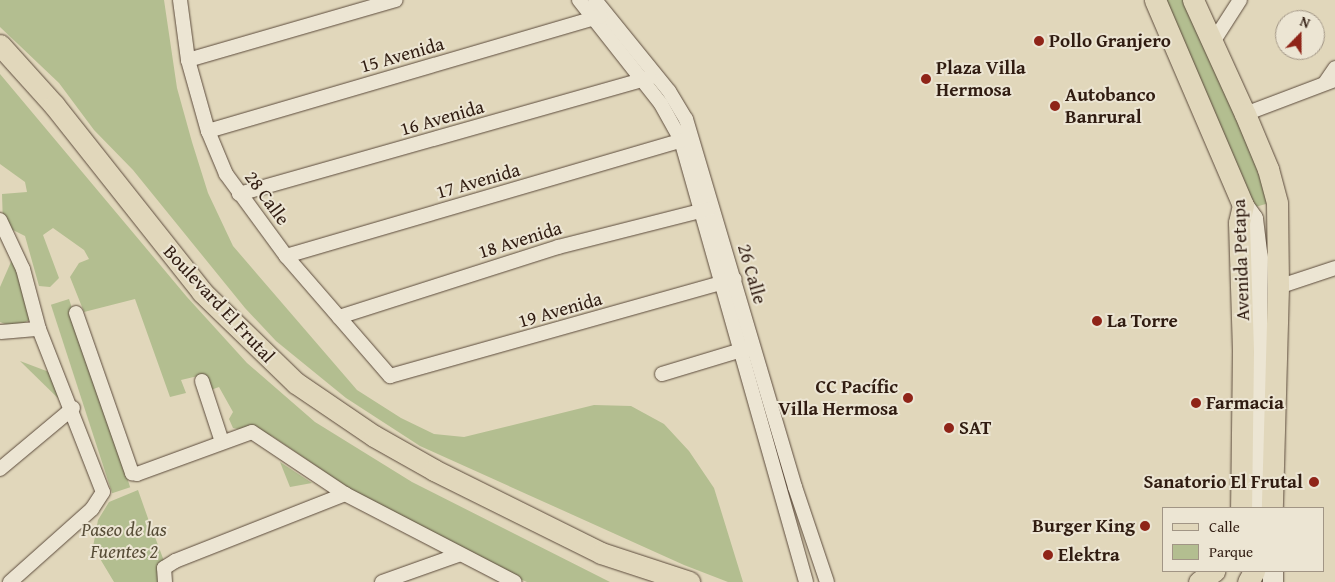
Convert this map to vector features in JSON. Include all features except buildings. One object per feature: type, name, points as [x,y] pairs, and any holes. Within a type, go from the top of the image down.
[{"type":"main road","name":"Avenida Petapa","points":[[1155,0],[1243,204],[1239,223],[1243,351],[1241,507]]},
{"type":"main road","name":"Avenida Petapa","points":[[1193,0],[1268,169],[1277,203],[1278,287],[1272,507]]},
{"type":"main road","name":"Boulevard El Frutal","points":[[0,44],[54,105],[202,292],[296,384],[374,436],[434,470],[601,553],[689,582]]},
{"type":"main road","points":[[1243,204],[1253,220],[1258,257],[1256,507]]},
{"type":"main road","name":"Boulevard El Frutal","points":[[601,553],[640,582]]},
{"type":"street","name":"28 Calle","points":[[180,0],[188,60],[208,131],[239,194],[286,256],[387,375],[396,377]]},
{"type":"street","points":[[188,60],[396,0]]},
{"type":"street","name":"26 Calle","points":[[579,0],[600,16],[649,78],[672,120],[687,139],[714,207],[728,281],[738,350],[806,582]]},
{"type":"street","name":"26 Calle","points":[[595,0],[600,16]]},
{"type":"street","points":[[1213,42],[1240,0]]},
{"type":"street","name":"15 Avenida","points":[[208,131],[600,16]]},
{"type":"street","points":[[1245,114],[1330,81],[1335,68]]},
{"type":"street","name":"16 Avenida","points":[[239,194],[649,78]]},
{"type":"street","name":"26 Calle","points":[[687,139],[700,212],[753,346],[827,582]]},
{"type":"street","name":"17 Avenida","points":[[286,256],[687,139]]},
{"type":"street","name":"18 Avenida","points":[[339,317],[558,246],[714,207]]},
{"type":"street","points":[[0,220],[23,269],[39,329],[72,408],[103,494],[77,524],[10,582]]},
{"type":"street","points":[[1278,287],[1335,268]]},
{"type":"street","name":"19 Avenida","points":[[396,377],[728,281]]},
{"type":"street","points":[[76,313],[132,473],[137,474],[222,442],[255,433],[345,494],[515,582]]},
{"type":"street","points":[[0,346],[0,331],[39,329]]},
{"type":"street","points":[[662,374],[753,346]]},
{"type":"street","points":[[202,381],[222,442]]},
{"type":"street","points":[[0,469],[72,408]]},
{"type":"street","points":[[166,582],[164,568],[175,561],[345,494]]},
{"type":"street","points":[[382,582],[458,554]]},
{"type":"green space","points":[[0,0],[164,0],[177,88],[192,142],[208,193],[233,246],[357,390],[401,418],[434,434],[464,437],[594,405],[631,406],[664,424],[689,451],[714,488],[743,582],[728,582],[684,565],[420,446],[346,398],[276,341],[245,308],[133,170],[94,130],[59,83],[0,27]]},
{"type":"green space","points":[[1163,0],[1189,0],[1213,48],[1269,203],[1252,208]]},
{"type":"green space","points":[[0,74],[187,297],[247,363],[315,422],[412,482],[610,582],[527,582],[473,559],[371,503],[272,436],[233,428],[229,419],[233,412],[219,387],[205,392],[198,376],[181,380],[186,393],[170,397],[135,299],[84,312],[70,277],[79,263],[89,259],[84,250],[53,228],[43,235],[59,278],[50,287],[39,286],[25,236],[3,225],[2,194],[27,192],[25,182],[0,164]]},
{"type":"green space","points":[[14,255],[31,319],[15,328],[0,322],[0,287]]},
{"type":"green space","points":[[69,299],[130,487],[112,493],[51,305]]},
{"type":"green space","points":[[20,361],[57,375],[67,407]]},
{"type":"green space","points":[[280,462],[312,483],[290,487]]},
{"type":"green space","name":"Paseo de las Fuentes 2","points":[[138,490],[172,582],[114,582],[93,547],[98,520],[109,502]]},
{"type":"place","name":"Pollo Granjero","points":[[1039,41]]},
{"type":"place","name":"Plaza Villa Hermosa","points":[[926,79]]},
{"type":"place","name":"Autobanco Banrural","points":[[1055,106]]},
{"type":"place","name":"La Torre","points":[[1097,321]]},
{"type":"place","name":"CC Pacífic Villa Hermosa","points":[[908,398]]},
{"type":"place","name":"Farmacia","points":[[1196,403]]},
{"type":"place","name":"SAT","points":[[949,428]]},
{"type":"place","name":"Sanatorio El Frutal","points":[[1314,482]]},
{"type":"place","name":"Burger King","points":[[1145,526]]},
{"type":"place","name":"Elektra","points":[[1048,555]]}]
